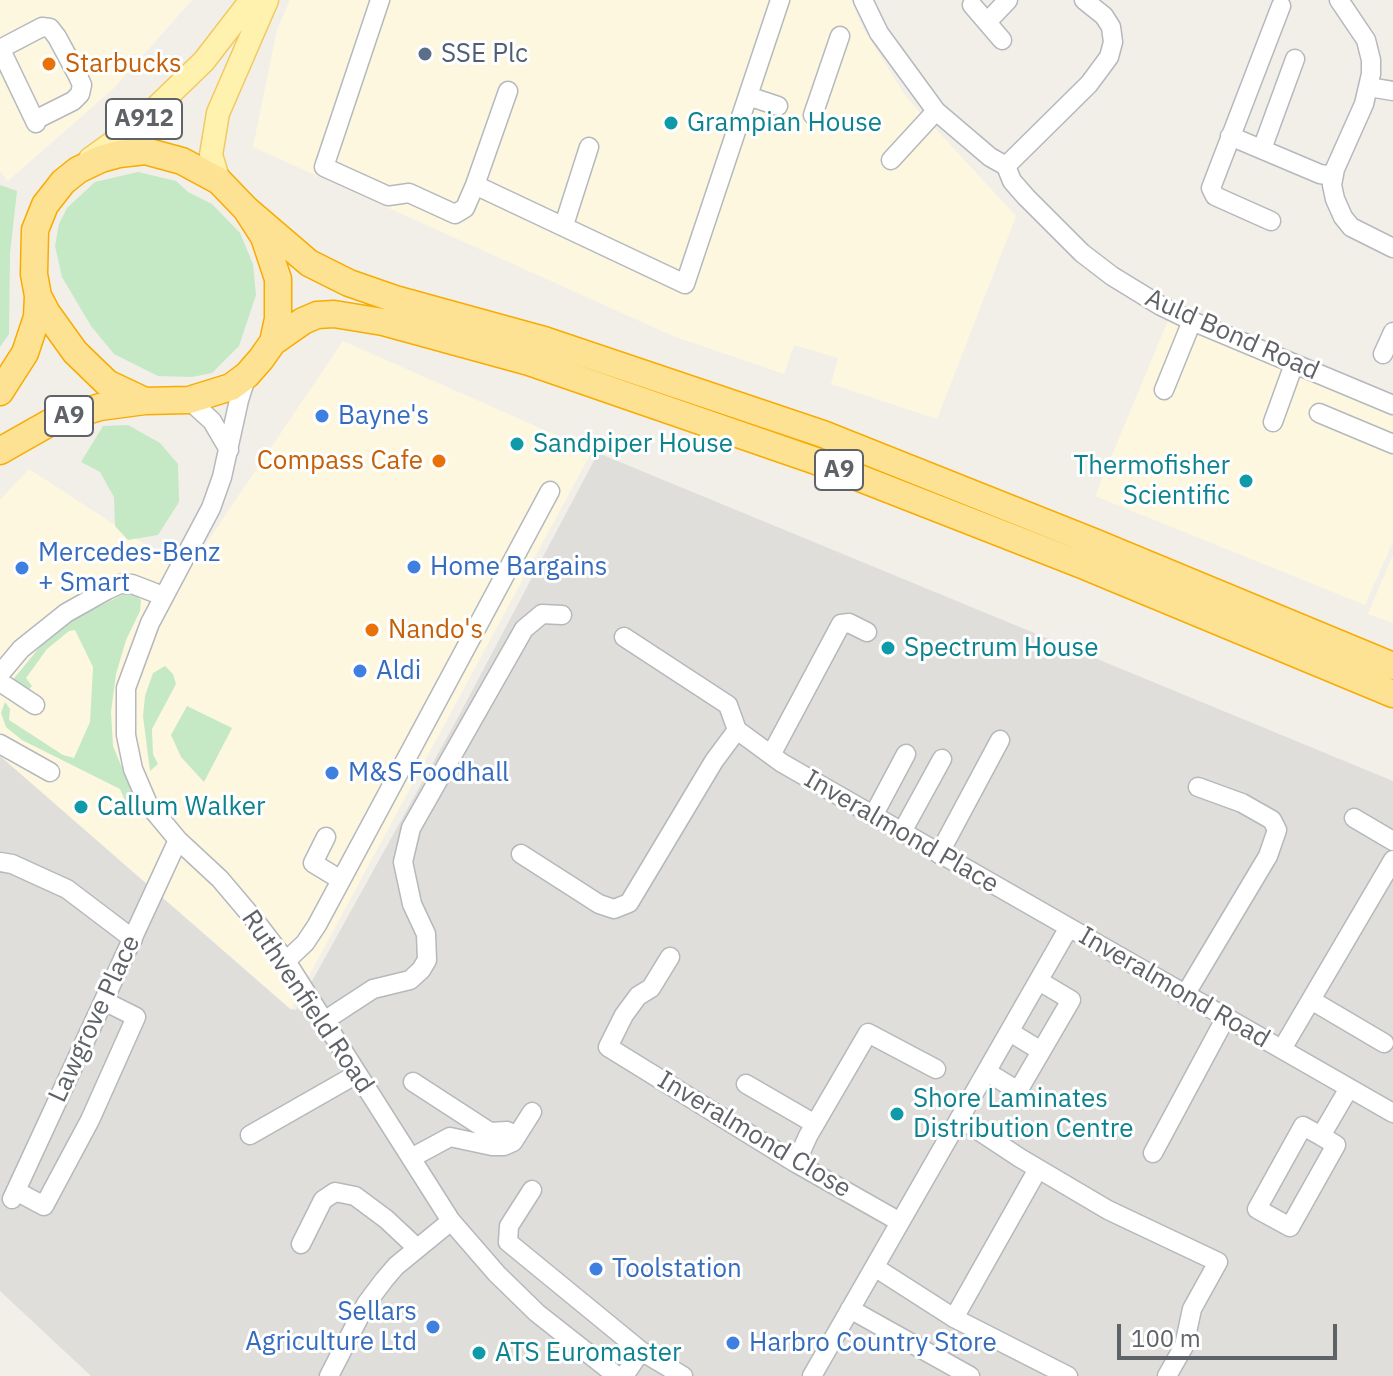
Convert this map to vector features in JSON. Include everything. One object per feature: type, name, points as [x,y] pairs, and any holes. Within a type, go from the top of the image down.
[{"type":"highway","points":[[0,392],[25,353],[37,317],[35,230],[45,205],[63,182],[78,170],[119,154],[145,151],[182,161],[219,181],[246,209],[264,237],[278,279],[278,319],[273,342],[247,375],[231,387],[189,400],[145,401],[107,383],[95,372],[58,329],[38,296]]},
{"type":"highway","name":"A9","points":[[246,209],[309,263],[349,283],[395,299],[544,340],[823,434],[1393,666]]},
{"type":"highway","name":"A9","points":[[273,342],[303,321],[317,315],[334,314],[383,322],[529,362],[816,461],[1082,565],[1393,694]]},
{"type":"highway","name":"A9","points":[[0,451],[51,422],[100,407],[145,401]]},
{"type":"main road","name":"A912","points":[[78,170],[96,153],[140,123],[204,61],[251,0]]},
{"type":"main road","name":"A912","points":[[219,181],[211,155],[218,113],[267,0]]},
{"type":"street","points":[[380,0],[324,167],[388,196],[409,193],[455,214],[465,208],[475,185],[508,91]]},
{"type":"street","points":[[475,185],[685,284],[779,4],[759,0]]},
{"type":"street","name":"Auld Bond Road","points":[[863,0],[879,33],[936,111],[990,157],[1006,166],[1012,181],[1082,253],[1137,293],[1192,321],[1393,405]]},
{"type":"street","points":[[988,21],[1008,0]]},
{"type":"street","points":[[1006,166],[1102,69],[1109,57],[1113,42],[1110,9],[1084,0]]},
{"type":"street","points":[[1339,0],[1355,21],[1369,49],[1371,74],[1369,87],[1333,176],[1335,199],[1346,222],[1359,232],[1393,248]]},
{"type":"street","points":[[972,5],[1002,40]]},
{"type":"street","points":[[1271,221],[1215,196],[1212,184],[1281,6]]},
{"type":"street","points":[[42,27],[50,28],[78,76],[82,85],[80,94],[36,122],[0,49],[42,27]]},
{"type":"street","points":[[813,115],[840,36]]},
{"type":"street","points":[[1262,149],[1295,59]]},
{"type":"street","points":[[1369,87],[1393,91]]},
{"type":"street","points":[[748,96],[778,106]]},
{"type":"street","points":[[891,160],[936,111]]},
{"type":"street","points":[[1230,136],[1320,174],[1333,176]]},
{"type":"street","points":[[564,225],[589,147]]},
{"type":"street","points":[[1164,390],[1192,321]]},
{"type":"street","points":[[1383,354],[1393,332]]},
{"type":"street","points":[[1273,422],[1294,364]]},
{"type":"street","name":"Ruthvenfield Road","points":[[247,375],[211,508],[145,634],[126,688],[126,735],[133,769],[148,804],[178,840],[220,879],[286,961],[451,1221],[497,1274],[537,1313],[617,1376]]},
{"type":"street","points":[[189,400],[212,421],[229,450]]},
{"type":"street","points":[[1319,413],[1393,444]]},
{"type":"street","points":[[286,961],[311,937],[550,491]]},
{"type":"street","points":[[0,674],[21,649],[66,613],[107,590],[120,584],[132,584],[163,596]]},
{"type":"street","points":[[324,1021],[373,989],[410,980],[427,960],[426,934],[412,904],[403,862],[411,828],[524,629],[542,614],[562,615]]},
{"type":"street","points":[[771,755],[841,624],[849,623],[867,632]]},
{"type":"street","points":[[521,854],[599,904],[614,909],[629,903],[714,761],[737,730],[728,705],[624,637]]},
{"type":"street","points":[[0,682],[35,705]]},
{"type":"street","name":"Inveralmond Place","points":[[737,730],[771,755],[1068,929]]},
{"type":"street","points":[[939,854],[1000,740]]},
{"type":"street","points":[[0,744],[50,772]]},
{"type":"street","points":[[873,816],[906,754]]},
{"type":"street","points":[[902,832],[942,759]]},
{"type":"street","points":[[1185,995],[1268,856],[1277,830],[1272,820],[1242,803],[1198,787]]},
{"type":"street","points":[[1354,818],[1393,841]]},
{"type":"street","points":[[326,837],[313,863],[341,880]]},
{"type":"street","name":"Lawgrove Place","points":[[104,1001],[136,1017],[90,1120],[44,1206],[14,1195],[178,840]]},
{"type":"street","points":[[1282,1049],[1393,860]]},
{"type":"street","points":[[0,862],[12,864],[67,889],[133,939]]},
{"type":"street","name":"Inveralmond Road","points":[[812,1376],[1068,929],[1393,1113]]},
{"type":"street","name":"Inveralmond Close","points":[[670,957],[651,988],[638,996],[624,1015],[608,1047],[796,1163],[900,1222]]},
{"type":"street","points":[[987,1072],[1018,1091],[1071,1000],[1039,981]]},
{"type":"street","points":[[1311,1000],[1384,1043]]},
{"type":"street","points":[[1153,1153],[1225,1019]]},
{"type":"street","points":[[1010,1032],[1041,1051]]},
{"type":"street","points":[[796,1163],[868,1033],[936,1069]]},
{"type":"street","points":[[250,1135],[357,1074]]},
{"type":"street","points":[[413,1082],[490,1132],[507,1131],[517,1136]]},
{"type":"street","points":[[746,1084],[815,1124]]},
{"type":"street","points":[[1321,1136],[1349,1088]]},
{"type":"street","points":[[411,1158],[450,1137],[504,1146],[513,1142],[532,1112]]},
{"type":"street","points":[[961,1119],[1108,1210],[1218,1262],[1192,1309],[1184,1346],[1167,1376]]},
{"type":"street","points":[[1303,1126],[1321,1136],[1336,1145],[1290,1227],[1257,1209],[1303,1126]]},
{"type":"street","points":[[954,1318],[1038,1169]]},
{"type":"street","points":[[532,1190],[509,1226],[508,1242],[641,1351],[683,1376]]},
{"type":"street","points":[[301,1244],[323,1200],[335,1192],[355,1196],[417,1248]]},
{"type":"street","points":[[329,1376],[366,1304],[396,1266],[451,1221]]},
{"type":"street","points":[[876,1268],[954,1318],[1068,1376]]},
{"type":"street","points":[[850,1309],[970,1376]]},
{"type":"street","points":[[624,1376],[641,1351]]},
{"type":"shaded area","points":[[0,0],[192,0],[114,88],[8,181],[0,171]]},
{"type":"shaded area","points":[[290,0],[851,0],[863,28],[906,97],[1016,216],[937,419],[831,384],[838,358],[794,345],[784,374],[673,336],[253,147],[277,30]]},
{"type":"shaded area","points":[[1169,318],[1393,411],[1393,542],[1365,605],[1095,496]]},
{"type":"shaded area","points":[[343,341],[592,451],[291,1009],[0,756],[0,500],[29,469],[187,572]]},
{"type":"shaded area","points":[[598,453],[1393,781],[1393,1376],[91,1376],[0,1291],[0,756],[290,1009],[296,1010],[455,723]]},
{"type":"shaded area","points":[[1393,555],[1393,623],[1368,614]]},
{"type":"green space","points":[[138,172],[176,181],[188,192],[212,204],[240,233],[253,264],[256,295],[239,346],[212,373],[192,377],[158,376],[114,354],[91,326],[62,277],[55,246],[59,224],[67,208],[95,182]]},
{"type":"green space","points":[[0,185],[17,191],[10,253],[9,334],[0,347]]},
{"type":"green space","points":[[128,425],[160,443],[178,464],[179,502],[158,535],[128,540],[115,526],[114,497],[100,472],[81,462],[103,426]]},
{"type":"green space","points":[[128,592],[141,600],[140,611],[126,640],[116,674],[111,712],[113,746],[137,804],[128,808],[120,789],[22,740],[6,727],[1,713],[5,702],[10,709],[9,720],[63,755],[74,758],[90,722],[93,667],[75,630],[69,631],[47,649],[26,678],[32,686],[28,690],[11,682],[39,648],[66,623]]},
{"type":"green space","points":[[165,666],[173,674],[176,684],[152,729],[153,754],[158,764],[150,771],[143,716],[145,696],[153,673]]},
{"type":"green space","points":[[187,706],[232,728],[204,782],[181,757],[171,735]]},
{"type":"place","name":"SSE Plc","points":[[425,54]]},
{"type":"place","name":"Starbucks","points":[[49,64]]},
{"type":"place","name":"Grampian House","points":[[671,123]]},
{"type":"place","name":"Bayne's","points":[[322,416]]},
{"type":"place","name":"Sandpiper House","points":[[517,444]]},
{"type":"place","name":"Compass Cafe","points":[[439,461]]},
{"type":"place","name":"Thermofisher Scientific","points":[[1246,481]]},
{"type":"place","name":"Home Bargains","points":[[414,567]]},
{"type":"place","name":"Mercedes-Benz + Smart","points":[[22,568]]},
{"type":"place","name":"Nando's","points":[[372,630]]},
{"type":"place","name":"Spectrum House","points":[[888,648]]},
{"type":"place","name":"Aldi","points":[[360,671]]},
{"type":"place","name":"M&S Foodhall","points":[[332,773]]},
{"type":"place","name":"Callum Walker","points":[[81,807]]},
{"type":"place","name":"Shore Laminates Distribution Centre","points":[[897,1114]]},
{"type":"place","name":"Toolstation","points":[[596,1269]]},
{"type":"place","name":"Sellars Agriculture Ltd","points":[[433,1327]]},
{"type":"place","name":"Harbro Country Store","points":[[733,1343]]},
{"type":"place","name":"ATS Euromaster","points":[[479,1353]]}]
